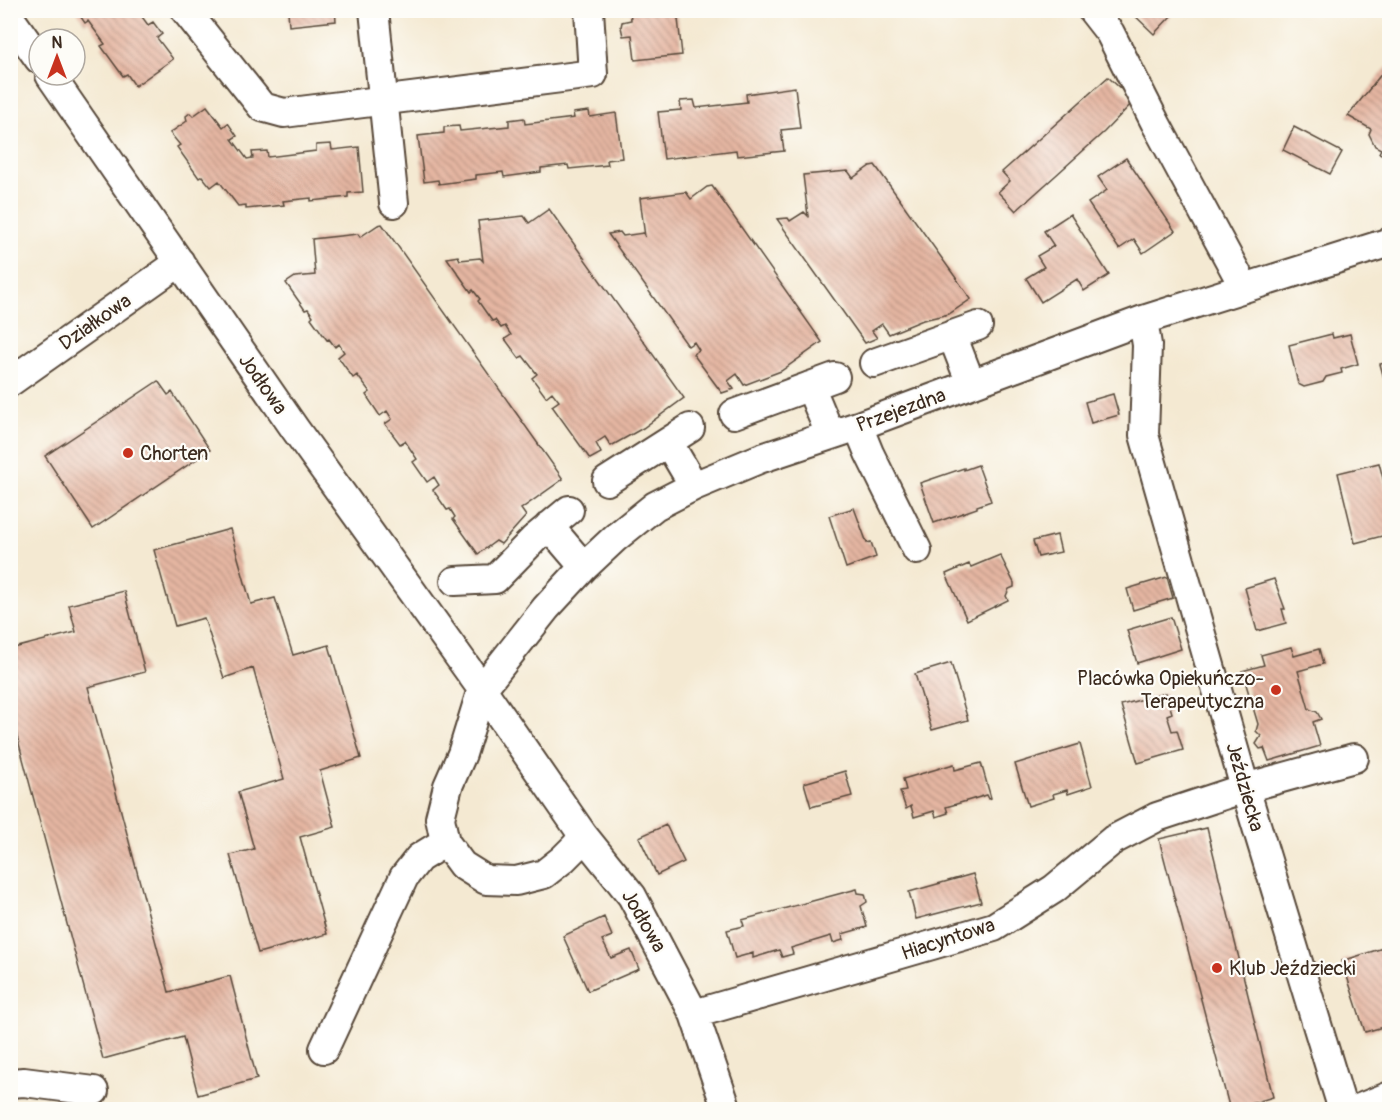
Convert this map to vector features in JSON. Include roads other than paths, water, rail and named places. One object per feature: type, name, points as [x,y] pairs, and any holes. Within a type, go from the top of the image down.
[{"type":"street","points":[[185,10],[262,107],[284,113],[593,74],[589,10]]},
{"type":"street","points":[[374,10],[394,203]]},
{"type":"street","points":[[1092,10],[1110,33],[1244,287]]},
{"type":"street","points":[[10,18],[27,42]]},
{"type":"street","name":"Jodłowa","points":[[58,87],[295,429],[482,689],[583,835],[632,896],[694,1014],[727,1110]]},
{"type":"street","name":"Przejezdna","points":[[482,689],[546,608],[584,567],[655,506],[694,486],[759,459],[858,426],[1143,320],[1389,242]]},
{"type":"street","name":"Działkowa","points":[[10,382],[180,262]]},
{"type":"street","name":"Jeździecka","points":[[1143,320],[1147,345],[1144,435],[1245,788],[1343,1110]]},
{"type":"street","points":[[874,363],[978,326]]},
{"type":"street","points":[[952,335],[971,384]]},
{"type":"street","points":[[734,414],[823,382],[830,434]]},
{"type":"street","points":[[858,426],[917,550]]},
{"type":"street","points":[[608,481],[679,435],[694,486]]},
{"type":"street","points":[[455,581],[495,579],[534,539],[559,518],[584,567]]},
{"type":"street","points":[[482,689],[462,754],[448,786],[440,818],[445,842],[462,865],[486,880],[516,881],[544,874],[570,852],[583,835]]},
{"type":"street","name":"Hiacyntowa","points":[[694,1014],[994,927],[1054,889],[1113,840],[1157,817],[1245,788],[1354,758]]},
{"type":"street","points":[[324,1049],[404,877],[418,858],[445,842]]},
{"type":"street","points":[[10,1083],[24,1082],[94,1091]]},
{"type":"street","points":[[1355,1110],[1389,1096]]},
{"type":"place","name":"Chorten","points":[[128,453]]},
{"type":"place","name":"Placówka Opiekuńczo- Terapeutyczna","points":[[1276,690]]},
{"type":"place","name":"Klub Jeździecki","points":[[1217,968]]}]
